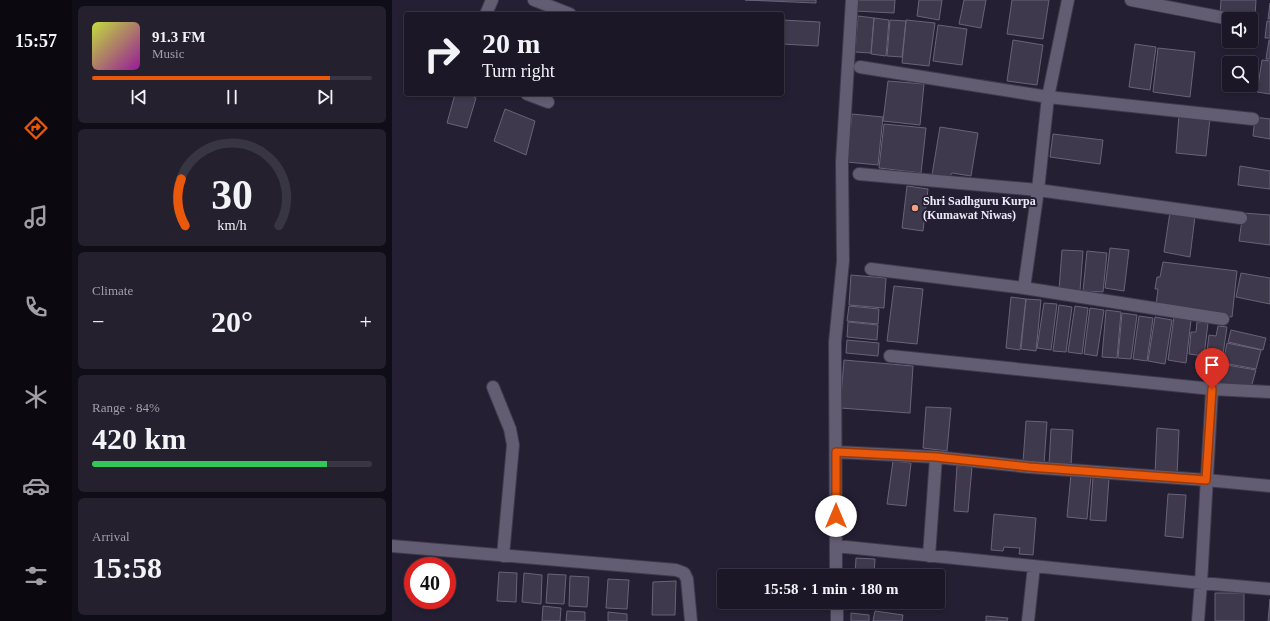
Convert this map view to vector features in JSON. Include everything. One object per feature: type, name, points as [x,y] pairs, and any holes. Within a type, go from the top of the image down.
[{"type":"street","points":[[487,12],[492,0]]},
{"type":"street","points":[[534,0],[565,12]]},
{"type":"street","points":[[836,569],[836,342],[843,261],[842,162],[852,0]]},
{"type":"street","points":[[1024,288],[1038,190],[1048,97],[1068,0]]},
{"type":"street","points":[[1131,0],[1222,17]]},
{"type":"street","points":[[860,67],[1048,97],[1253,119]]},
{"type":"street","points":[[532,96],[548,102]]},
{"type":"street","points":[[859,174],[1038,190],[1241,218]]},
{"type":"street","points":[[871,269],[1024,288],[1223,319]]},
{"type":"street","points":[[890,356],[1212,389],[1270,392]]},
{"type":"street","points":[[493,387],[510,429],[512,445],[504,556]]},
{"type":"street","points":[[1198,621],[1212,389]]},
{"type":"street","points":[[836,452],[936,457],[1029,467],[1270,486]]},
{"type":"street","points":[[929,556],[936,457]]},
{"type":"street","points":[[392,546],[676,570],[684,573],[687,579],[691,621]]},
{"type":"street","points":[[836,546],[1270,589]]},
{"type":"street","points":[[1028,621],[1034,566]]},
{"type":"street","points":[[837,609],[837,621]]},
{"type":"building","points":[[745,0],[816,0],[816,3]]},
{"type":"building","points":[[856,0],[895,0],[894,13],[855,11]]},
{"type":"building","points":[[919,0],[942,0],[939,20],[917,16]]},
{"type":"building","points":[[964,0],[986,0],[981,28],[959,24]]},
{"type":"building","points":[[1012,0],[1049,0],[1043,39],[1007,34]]},
{"type":"building","points":[[1221,0],[1256,0],[1255,12],[1222,12],[1222,14],[1220,14]]},
{"type":"building","points":[[1270,3],[1270,19],[1268,19]]},
{"type":"building","points":[[858,16],[874,18],[871,53],[855,52]]},
{"type":"building","points":[[874,18],[889,20],[886,56],[871,54]]},
{"type":"building","points":[[784,20],[820,22],[818,46],[784,44]]},
{"type":"building","points":[[890,20],[906,21],[902,57],[887,56]]},
{"type":"building","points":[[906,20],[935,23],[929,66],[902,63]]},
{"type":"building","points":[[1267,21],[1270,21],[1270,38],[1265,38]]},
{"type":"building","points":[[938,25],[967,29],[962,65],[933,61]]},
{"type":"building","points":[[1013,40],[1043,45],[1037,85],[1007,81]]},
{"type":"building","points":[[1269,40],[1270,59],[1266,59]]},
{"type":"building","points":[[1135,44],[1156,47],[1150,90],[1129,87]]},
{"type":"building","points":[[1158,48],[1195,52],[1190,97],[1153,92]]},
{"type":"building","points":[[1262,60],[1270,61],[1270,94],[1257,92]]},
{"type":"building","points":[[888,81],[924,84],[920,125],[883,121]]},
{"type":"building","points":[[454,96],[472,96],[476,98],[467,128],[447,123]]},
{"type":"building","points":[[505,109],[535,121],[526,155],[494,141]]},
{"type":"building","points":[[852,114],[883,117],[878,165],[847,162]]},
{"type":"building","points":[[1179,115],[1210,118],[1206,156],[1176,153]]},
{"type":"building","points":[[1255,117],[1270,119],[1270,139],[1253,136]]},
{"type":"building","points":[[884,124],[926,128],[921,173],[879,168]]},
{"type":"building","points":[[940,127],[978,133],[971,176],[952,173],[949,177],[932,175]]},
{"type":"building","points":[[1053,134],[1103,140],[1100,164],[1050,157]]},
{"type":"building","points":[[1240,166],[1270,171],[1270,189],[1238,185]]},
{"type":"building","name":"Shri Sadhguru Kurpa (Kumawat Niwas)","points":[[907,186],[928,189],[923,231],[902,228]]},
{"type":"building","points":[[1170,212],[1195,216],[1190,257],[1164,252]]},
{"type":"building","points":[[1243,213],[1270,215],[1270,245],[1239,241]]},
{"type":"building","points":[[1110,248],[1129,250],[1124,291],[1105,288]]},
{"type":"building","points":[[1062,250],[1083,251],[1080,291],[1059,290]]},
{"type":"building","points":[[1087,251],[1107,253],[1103,292],[1083,291]]},
{"type":"building","points":[[1163,262],[1237,271],[1232,317],[1156,305],[1158,289],[1155,289],[1157,277],[1160,277]]},
{"type":"building","points":[[1241,273],[1270,278],[1270,304],[1236,297]]},
{"type":"building","points":[[851,275],[886,278],[884,308],[849,305]]},
{"type":"building","points":[[894,286],[923,289],[917,344],[887,341]]},
{"type":"building","points":[[1011,297],[1026,299],[1020,350],[1006,348]]},
{"type":"building","points":[[1026,299],[1041,300],[1036,351],[1021,349]]},
{"type":"building","points":[[1044,303],[1057,304],[1051,350],[1037,348]]},
{"type":"building","points":[[1059,305],[1072,307],[1066,352],[1053,351]]},
{"type":"building","points":[[849,306],[879,309],[878,324],[847,321]]},
{"type":"building","points":[[1075,306],[1088,308],[1082,354],[1068,352]]},
{"type":"building","points":[[1090,308],[1104,310],[1097,356],[1084,354]]},
{"type":"building","points":[[1106,310],[1121,312],[1117,358],[1102,357]]},
{"type":"building","points":[[1122,313],[1137,315],[1131,359],[1118,358]]},
{"type":"building","points":[[1139,316],[1153,318],[1147,361],[1133,359]]},
{"type":"building","points":[[1155,317],[1172,320],[1165,364],[1148,361]]},
{"type":"building","points":[[1174,317],[1191,320],[1186,363],[1168,360]]},
{"type":"building","points":[[848,322],[878,325],[877,340],[847,337]]},
{"type":"building","points":[[1197,322],[1208,323],[1204,356],[1189,354],[1191,332],[1196,332]]},
{"type":"building","points":[[1218,326],[1227,327],[1222,361],[1206,359],[1209,335],[1216,336]]},
{"type":"building","points":[[1231,330],[1266,338],[1263,350],[1228,342]]},
{"type":"building","points":[[847,340],[879,343],[878,356],[846,353]]},
{"type":"building","points":[[1227,343],[1261,350],[1256,369],[1223,363]]},
{"type":"building","points":[[844,360],[913,366],[910,413],[840,408]]},
{"type":"building","points":[[1221,364],[1256,370],[1251,388],[1219,383]]},
{"type":"building","points":[[926,407],[951,408],[947,451],[923,448]]},
{"type":"building","points":[[1026,421],[1047,422],[1044,464],[1023,462]]},
{"type":"building","points":[[1157,428],[1179,430],[1177,476],[1155,475]]},
{"type":"building","points":[[1051,429],[1073,430],[1071,466],[1049,465]]},
{"type":"building","points":[[893,461],[911,463],[906,506],[887,504]]},
{"type":"building","points":[[957,466],[972,467],[968,512],[954,511]]},
{"type":"building","points":[[1071,474],[1091,476],[1087,519],[1067,517]]},
{"type":"building","points":[[1093,477],[1109,478],[1106,521],[1090,520]]},
{"type":"building","points":[[1168,494],[1186,495],[1183,538],[1165,536]]},
{"type":"building","points":[[994,514],[1036,518],[1033,555],[1019,554],[1020,548],[1004,547],[1003,551],[991,550]]},
{"type":"building","points":[[856,558],[875,559],[874,569],[855,569]]},
{"type":"building","points":[[499,572],[517,573],[516,602],[497,601]]},
{"type":"building","points":[[524,573],[542,575],[541,604],[522,602]]},
{"type":"building","points":[[548,574],[566,575],[564,604],[546,603]]},
{"type":"building","points":[[570,576],[589,577],[587,607],[569,606]]},
{"type":"building","points":[[608,579],[629,580],[627,609],[606,608]]},
{"type":"building","points":[[676,581],[675,615],[652,615],[653,582]]},
{"type":"building","points":[[1215,593],[1244,593],[1244,621],[1215,621]]},
{"type":"building","points":[[1270,599],[1270,621],[1268,621]]},
{"type":"building","points":[[543,606],[561,608],[560,621],[542,621]]},
{"type":"building","points":[[567,611],[585,612],[585,621],[566,621]]},
{"type":"building","points":[[875,611],[903,615],[902,621],[873,621]]},
{"type":"building","points":[[608,612],[627,614],[627,621],[608,621]]},
{"type":"building","points":[[851,613],[869,615],[869,621],[851,621]]},
{"type":"building","points":[[986,616],[1008,618],[1007,621],[986,621]]},
{"type":"place","name":"Shri Sadhguru Kurpa (Kumawat Niwas)","points":[[915,208]]},
{"type":"route","points":[[836,516],[836,452],[936,457],[1029,467],[1206,480],[1212,389]]}]
